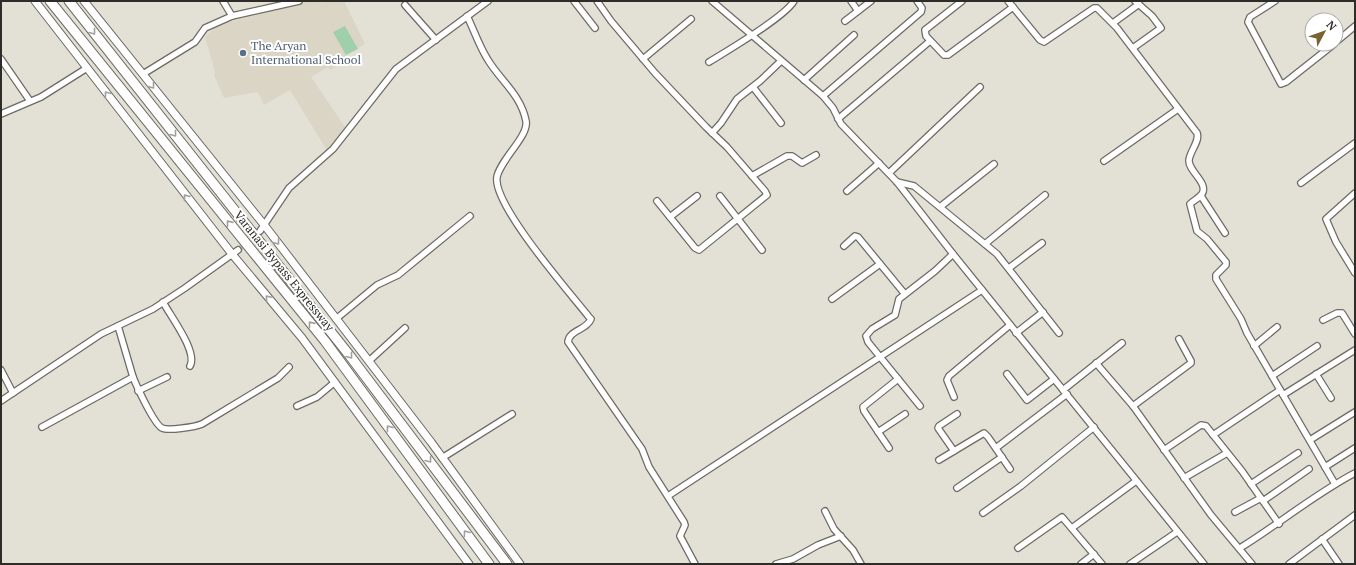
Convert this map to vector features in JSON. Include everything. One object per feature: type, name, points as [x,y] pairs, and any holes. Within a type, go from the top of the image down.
[{"type":"highway","name":"Varanasi Bypass Expressway","points":[[50,1],[325,341],[489,564]]},
{"type":"highway","name":"Varanasi Bypass Expressway","points":[[69,1],[350,356],[507,564]]},
{"type":"street","points":[[35,1],[302,338],[469,564]]},
{"type":"street","points":[[84,1],[143,74],[262,228],[369,361],[520,564]]},
{"type":"street","points":[[223,1],[232,16]]},
{"type":"street","points":[[143,74],[195,42],[205,28],[232,16],[300,1]]},
{"type":"street","points":[[262,228],[289,188],[333,149],[392,74],[405,62],[488,1]]},
{"type":"street","points":[[574,1],[595,28]]},
{"type":"street","points":[[597,1],[611,21],[643,59],[727,147],[766,195],[699,250],[695,248],[657,201]]},
{"type":"street","points":[[712,1],[823,96],[833,108],[838,120],[897,182],[1016,333],[1204,564]]},
{"type":"street","points":[[709,62],[752,35],[788,9],[794,1]]},
{"type":"street","points":[[851,1],[858,10]]},
{"type":"street","points":[[845,21],[871,1]]},
{"type":"street","points":[[823,96],[921,12],[922,8],[917,1]]},
{"type":"street","points":[[962,1],[925,30],[925,34],[942,54],[948,55],[1013,6]]},
{"type":"street","points":[[1008,1],[1040,40],[1044,42],[1096,8],[1113,23],[1198,136],[1189,161],[1191,170],[1202,186],[1201,196],[1225,233]]},
{"type":"street","points":[[1276,1],[1250,17],[1248,22],[1281,84],[1286,82],[1324,52]]},
{"type":"street","points":[[1113,23],[1137,3],[1152,16],[1161,30],[1133,48]]},
{"type":"street","points":[[405,5],[436,40]]},
{"type":"street","points":[[467,16],[486,58],[512,90],[526,119],[525,129],[497,174],[496,184],[500,196],[542,258],[589,317],[589,324],[570,336],[568,342],[642,449],[649,467],[684,522],[685,525],[680,536],[695,564]]},
{"type":"street","points":[[643,59],[691,19]]},
{"type":"street","points":[[1344,35],[1355,26]]},
{"type":"street","points":[[804,80],[854,34]]},
{"type":"street","points":[[838,120],[930,41]]},
{"type":"street","points":[[1,59],[30,101]]},
{"type":"street","points":[[712,133],[724,119],[734,102],[781,61]]},
{"type":"street","points":[[1,114],[41,97],[87,68]]},
{"type":"street","points":[[753,87],[782,123]]},
{"type":"street","points":[[889,173],[980,88]]},
{"type":"street","points":[[1104,161],[1178,109]]},
{"type":"street","points":[[1300,183],[1355,144]]},
{"type":"street","points":[[752,176],[787,156],[792,156],[802,163],[816,155]]},
{"type":"street","points":[[847,191],[879,163]]},
{"type":"street","points":[[940,207],[994,164]]},
{"type":"street","points":[[897,182],[914,186],[985,244],[1009,268],[1058,333]]},
{"type":"street","points":[[1355,193],[1326,219],[1336,242],[1355,272]]},
{"type":"street","points":[[985,244],[1045,195]]},
{"type":"street","points":[[670,217],[697,196]]},
{"type":"street","points":[[720,196],[762,250]]},
{"type":"street","points":[[1201,196],[1190,204],[1195,229],[1207,239],[1226,262],[1226,265],[1216,275],[1216,279],[1241,318],[1254,346],[1335,484]]},
{"type":"street","points":[[336,319],[378,285],[398,275],[470,216]]},
{"type":"street","points":[[844,246],[857,236],[904,293]]},
{"type":"street","points":[[1009,268],[1042,243]]},
{"type":"street","points":[[1,401],[101,334],[163,302],[235,252]]},
{"type":"street","points":[[920,406],[868,342],[866,336],[872,329],[895,316],[897,302],[904,293],[935,271],[953,254]]},
{"type":"street","points":[[832,299],[880,264]]},
{"type":"street","points":[[668,496],[881,358],[982,290]]},
{"type":"street","points":[[163,302],[190,348],[193,358],[190,366]]},
{"type":"street","points":[[1016,333],[1043,312]]},
{"type":"street","points":[[1323,320],[1337,313],[1342,313],[1355,334]]},
{"type":"street","points":[[954,397],[947,380],[949,376],[1010,325]]},
{"type":"street","points":[[118,326],[138,391],[156,423],[162,428],[193,427],[213,418],[278,378],[288,367]]},
{"type":"street","points":[[1254,346],[1277,327]]},
{"type":"street","points":[[369,361],[404,328]]},
{"type":"street","points":[[1133,406],[1191,363],[1191,360],[1179,339]]},
{"type":"street","points":[[996,448],[1065,392],[1096,363],[1122,343]]},
{"type":"street","points":[[1272,376],[1317,346]]},
{"type":"street","points":[[1213,435],[1282,392],[1316,374],[1355,350]]},
{"type":"street","points":[[1096,363],[1133,406],[1211,515],[1252,564]]},
{"type":"street","points":[[1,370],[13,393]]},
{"type":"street","points":[[1007,374],[1027,400],[1054,379]]},
{"type":"street","points":[[1316,374],[1331,398]]},
{"type":"street","points":[[138,391],[167,377]]},
{"type":"street","points":[[42,427],[133,378]]},
{"type":"street","points":[[889,448],[864,411],[863,407],[898,379]]},
{"type":"street","points":[[297,406],[317,397],[335,382]]},
{"type":"street","points":[[1310,440],[1355,412]]},
{"type":"street","points":[[442,458],[512,414]]},
{"type":"street","points":[[878,432],[905,414]]},
{"type":"street","points":[[954,451],[938,428],[957,414]]},
{"type":"street","points":[[1164,450],[1201,425],[1206,426],[1251,484],[1279,524]]},
{"type":"street","points":[[983,513],[1021,486],[1094,427]]},
{"type":"street","points":[[939,460],[984,433],[1010,469]]},
{"type":"street","points":[[1325,467],[1355,448]]},
{"type":"street","points":[[1251,484],[1298,452]]},
{"type":"street","points":[[1184,478],[1227,453]]},
{"type":"street","points":[[957,488],[1002,457]]},
{"type":"street","points":[[1234,512],[1262,500],[1309,469]]},
{"type":"street","points":[[1240,548],[1279,524],[1335,484],[1355,473]]},
{"type":"street","points":[[1072,528],[1136,481]]},
{"type":"street","points":[[825,511],[834,529],[853,550],[861,564]]},
{"type":"street","points":[[1292,563],[1355,515]]},
{"type":"street","points":[[1018,548],[1060,517],[1064,518],[1102,564]]},
{"type":"street","points":[[1130,564],[1177,532]]},
{"type":"street","points":[[776,564],[793,559],[818,545],[841,536]]},
{"type":"street","points":[[1322,539],[1339,564]]},
{"type":"street","points":[[1081,564],[1094,554]]},
{"type":"shaded area","points":[[310,1],[320,1],[321,3],[326,1],[344,1],[365,44],[346,55],[347,60],[330,70],[328,67],[311,77],[347,130],[328,152],[290,90],[264,105],[258,92],[224,98],[214,75],[215,71],[205,37],[215,27],[222,24]]},
{"type":"green space","points":[[345,26],[358,49],[346,55],[333,32]]},
{"type":"tunnel","points":[[238,250],[257,234]]},
{"type":"place","name":"The Aryan International School","points":[[243,53]]}]
